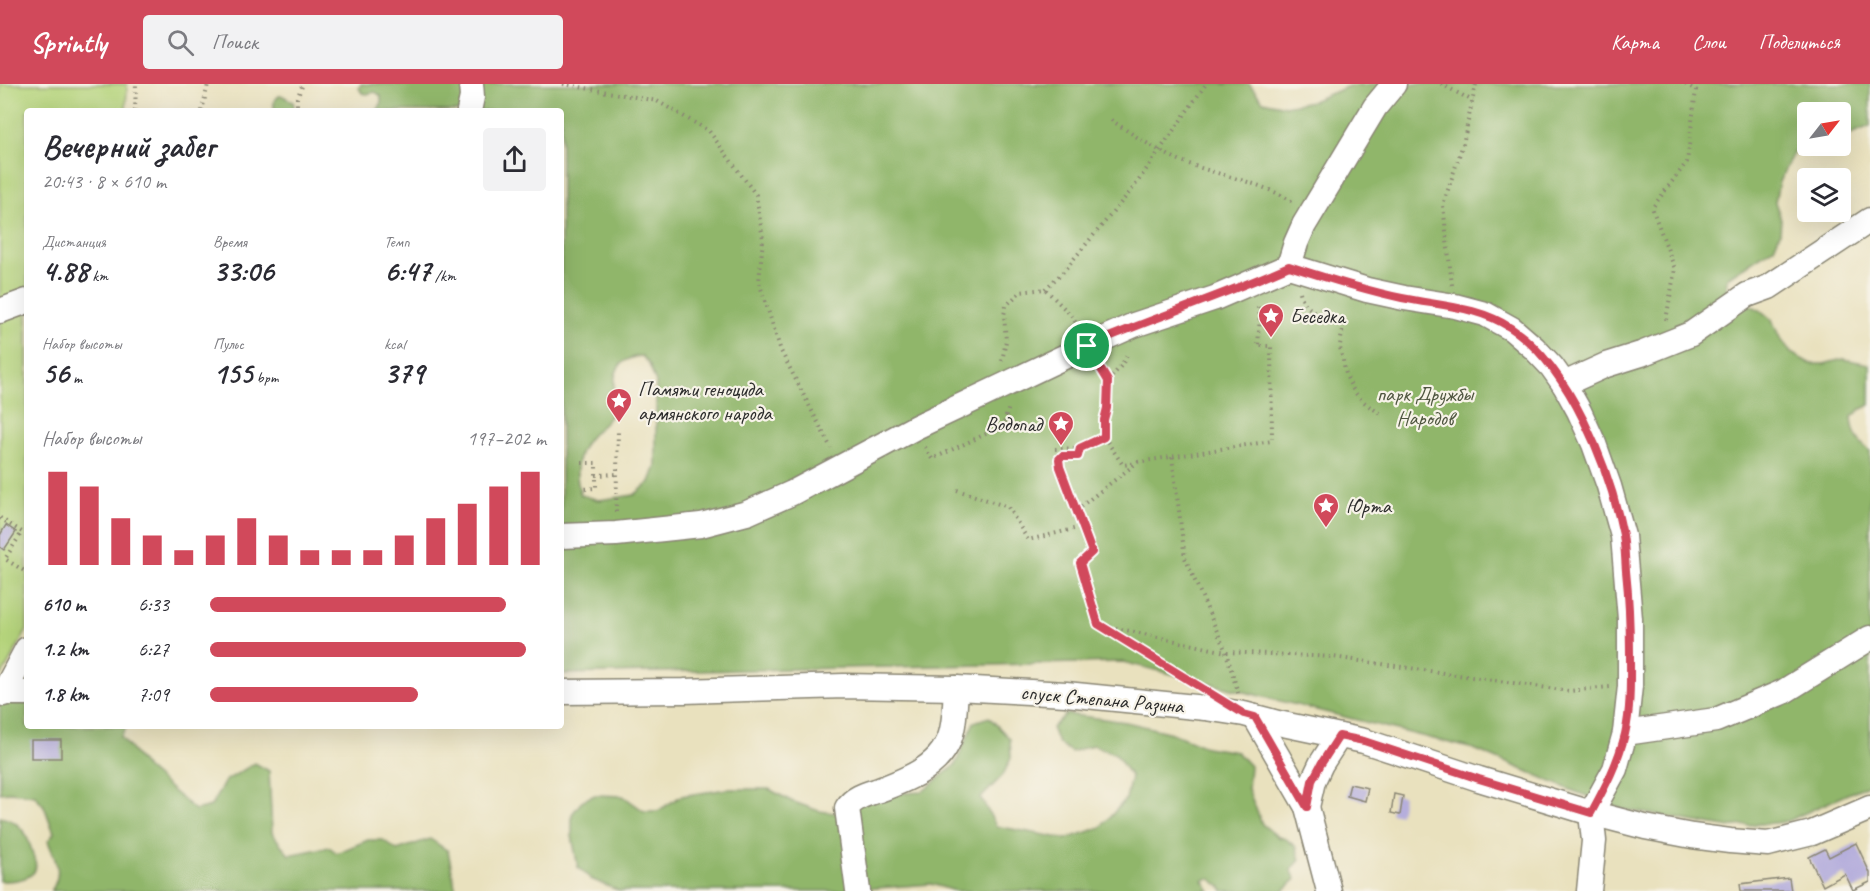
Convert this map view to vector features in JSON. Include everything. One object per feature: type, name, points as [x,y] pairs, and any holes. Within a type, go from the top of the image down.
[{"type":"street","points":[[470,108],[471,84]]},
{"type":"street","points":[[1294,275],[1296,243],[1310,215],[1375,107],[1394,84]]},
{"type":"street","points":[[1564,384],[1606,365],[1641,354],[1692,333],[1747,295],[1769,287],[1870,220]]},
{"type":"street","points":[[564,536],[616,534],[701,525],[747,513],[792,493],[840,466],[991,390],[1087,346],[1253,282],[1294,275],[1455,306],[1485,314],[1512,328],[1552,367],[1564,384],[1594,444],[1623,536],[1630,619],[1630,686],[1625,733],[1614,769],[1591,813],[1594,841],[1589,891]]},
{"type":"street","points":[[0,310],[24,302]]},
{"type":"street","points":[[1625,733],[1716,720],[1783,692],[1870,638]]},
{"type":"street","points":[[1,693],[24,654]]},
{"type":"street","name":"спуск Степана Разина","points":[[564,692],[844,686],[956,688],[1066,694],[1249,715],[1364,741],[1591,813],[1692,836],[1768,844],[1812,833],[1870,807]]},
{"type":"street","points":[[858,891],[847,808],[851,802],[861,796],[919,773],[941,756],[952,732],[956,688]]},
{"type":"street","points":[[1,693],[24,693]]},
{"type":"street","points":[[1249,715],[1307,807],[1329,891]]},
{"type":"street","points":[[1307,807],[1312,781],[1339,736]]},
{"type":"path","points":[[135,108],[136,84]]},
{"type":"path","points":[[203,108],[208,84]]},
{"type":"path","points":[[297,108],[297,98],[303,84]]},
{"type":"path","points":[[563,84],[657,101],[709,131],[756,195],[763,239],[759,282],[782,351],[840,466]]},
{"type":"path","points":[[1006,341],[1004,315],[1006,306],[1020,292],[1045,289],[1062,273],[1134,187],[1206,84]]},
{"type":"path","points":[[1441,84],[1473,101]]},
{"type":"path","points":[[1455,306],[1443,205],[1463,144],[1476,84]]},
{"type":"path","points":[[1641,354],[1666,320],[1675,269],[1652,208],[1687,162],[1696,90],[1686,84]]},
{"type":"path","points":[[1111,120],[1159,150],[1182,161],[1261,186],[1290,200],[1310,215]]},
{"type":"path","points":[[1294,275],[1302,300],[1308,308],[1315,313],[1344,321],[1340,347],[1347,378],[1354,392],[1371,408],[1384,415]]},
{"type":"path","points":[[1087,346],[1108,381],[1104,437],[1123,465],[1272,441],[1271,346],[1258,346],[1260,315],[1253,282]]},
{"type":"path","points":[[1045,289],[1061,305]]},
{"type":"path","points":[[932,459],[1003,426]]},
{"type":"path","points":[[616,534],[618,430]]},
{"type":"path","points":[[1055,448],[1080,448],[1104,437]]},
{"type":"path","points":[[1080,448],[1078,456],[1062,456],[1059,459],[1092,552],[1080,563],[1098,624],[1195,684]]},
{"type":"path","points":[[1172,457],[1185,558],[1226,652],[1249,715]]},
{"type":"path","points":[[1076,510],[1138,462]]},
{"type":"path","points":[[582,463],[596,463],[596,488],[582,489]]},
{"type":"path","points":[[596,475],[617,474]]},
{"type":"path","points":[[957,490],[1008,507],[1028,540],[1082,527]]},
{"type":"path","points":[[0,518],[22,532],[5,559],[24,571]]},
{"type":"path","points":[[1098,624],[1226,652],[1334,657],[1569,691],[1630,686]]},
{"type":"green space","points":[[0,84],[127,84],[126,108],[24,108],[24,635],[0,675]]},
{"type":"green space","name":"парк Дружбы Народов","points":[[361,84],[1249,84],[1263,101],[1285,106],[1312,101],[1349,86],[1373,84],[1870,84],[1870,126],[1851,134],[1851,102],[1797,102],[1797,150],[1794,151],[1779,182],[1775,202],[1781,219],[1780,233],[1774,247],[1727,278],[1726,288],[1734,297],[1760,310],[1772,320],[1780,338],[1791,353],[1811,364],[1824,364],[1843,359],[1870,364],[1870,405],[1852,417],[1856,436],[1870,451],[1870,784],[1785,822],[1725,827],[1621,809],[1474,749],[1123,662],[564,674],[564,108],[379,108],[381,96],[375,92],[362,93],[359,88]],"holes":[[[642,356],[649,364],[656,383],[656,466],[650,482],[634,495],[599,500],[581,495],[577,479],[577,464],[581,450],[612,414],[615,400],[614,379],[621,364],[630,358]]]},
{"type":"green space","points":[[279,96],[283,96],[293,102],[294,108],[274,108],[274,101]]},
{"type":"green space","points":[[24,696],[24,729],[125,729],[121,737],[145,767],[195,810],[211,806],[225,781],[255,763],[269,771],[272,833],[289,855],[329,847],[337,853],[368,840],[383,840],[397,850],[430,839],[448,851],[456,891],[51,891],[58,872],[48,841],[54,833],[44,806],[35,795],[0,793],[0,697]]},
{"type":"green space","points":[[1066,714],[1126,722],[1172,733],[1206,747],[1237,752],[1250,766],[1248,789],[1262,824],[1278,837],[1286,839],[1296,847],[1300,860],[1291,870],[1296,879],[1283,891],[1223,891],[1209,878],[1203,880],[1210,891],[955,891],[931,884],[836,891],[619,891],[591,879],[578,867],[572,836],[572,814],[583,800],[595,795],[623,796],[644,811],[658,811],[681,796],[727,789],[769,789],[791,801],[819,811],[835,813],[888,794],[922,792],[955,765],[974,722],[989,717],[1010,739],[1011,758],[1003,775],[981,798],[996,826],[1066,839],[1101,827],[1126,799],[1131,777],[1116,754],[1093,745],[1071,752],[1058,743],[1052,728]]},
{"type":"green space","points":[[0,817],[19,826],[29,842],[36,866],[35,871],[26,878],[0,881]]},
{"type":"building","points":[[6,525],[16,532],[4,550],[0,547],[0,535]]},
{"type":"building","points":[[31,740],[61,740],[61,758],[31,758]]},
{"type":"building","points":[[1350,784],[1368,788],[1365,801],[1347,796]]},
{"type":"building","points":[[1394,794],[1403,796],[1400,815],[1391,813]]},
{"type":"building","points":[[1856,843],[1870,873],[1870,882],[1853,890],[1845,874],[1823,886],[1809,857],[1825,849],[1829,857]]},
{"type":"building","points":[[1789,878],[1791,891],[1741,891],[1740,884]]},
{"type":"place","name":"Беседка","points":[[1271,339]]},
{"type":"place","name":"Памяти геноцида армянского народа","points":[[619,424]]},
{"type":"place","name":"Водопад","points":[[1061,447]]},
{"type":"place","name":"Юрта","points":[[1326,529]]},
{"type":"route","points":[[1289,266],[1367,290],[1455,306],[1485,314],[1512,328],[1534,348],[1552,367],[1579,411],[1609,486],[1623,536],[1630,619],[1630,686],[1625,733],[1614,769],[1591,813],[1364,741],[1339,736],[1312,781],[1307,807],[1255,717],[1244,714],[1098,624],[1080,563],[1092,552],[1059,459],[1062,456],[1076,457],[1080,454],[1080,448],[1104,437],[1108,381],[1087,346],[1134,326],[1215,298],[1289,266]]}]
